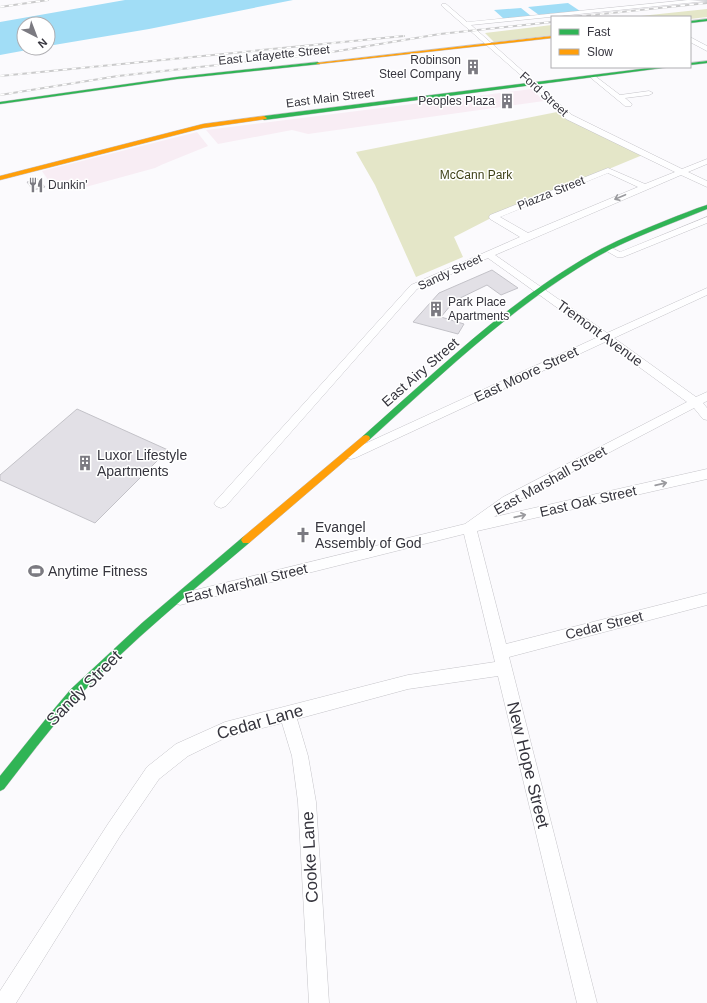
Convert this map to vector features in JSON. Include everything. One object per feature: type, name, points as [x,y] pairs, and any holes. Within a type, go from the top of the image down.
[{"type":"main road","points":[[691,22],[707,20]]},
{"type":"main road","points":[[691,25],[707,24]]},
{"type":"main road","name":"East Lafayette Street","points":[[0,107],[229,76],[490,46],[551,37]]},
{"type":"main road","name":"East Lafayette Street","points":[[0,103],[177,78],[551,40]]},
{"type":"main road","points":[[691,64],[707,62]]},
{"type":"main road","name":"East Main Street","points":[[0,178],[203,126],[660,68]]},
{"type":"main road","name":"East Airy Street","points":[[177,599],[345,457],[457,357],[500,321],[541,290],[590,258],[624,240],[707,207]]},
{"type":"main road","name":"Sandy Street","points":[[0,785],[31,744],[68,701],[177,599]]},
{"type":"street","points":[[466,24],[705,0]]},
{"type":"street","name":"Ford Street","points":[[444,4],[569,117],[707,184]]},
{"type":"street","points":[[691,40],[707,49]]},
{"type":"street","points":[[593,77],[628,104]]},
{"type":"street","points":[[619,97],[649,93]]},
{"type":"street","name":"Sandy Street","points":[[221,503],[414,288],[527,237],[707,161]]},
{"type":"street","name":"Piazza Street","points":[[527,237],[494,217],[608,170],[644,187]]},
{"type":"street","points":[[608,249],[620,256],[707,220]]},
{"type":"street","name":"Tremont Avenue","points":[[488,254],[541,290],[695,402],[707,416]]},
{"type":"street","name":"East Moore Street","points":[[345,457],[707,291]]},
{"type":"street","name":"East Marshall Street","points":[[177,599],[469,528],[508,500],[707,396]]},
{"type":"street","name":"East Oak Street","points":[[469,528],[707,474]]},
{"type":"street","name":"New Hope Street","points":[[469,528],[587,1003]]},
{"type":"street","name":"Cedar Street","points":[[502,660],[707,599]]},
{"type":"street","name":"Cedar Lane","points":[[4,1003],[114,830],[153,773],[182,750],[225,730],[408,682],[502,660]]},
{"type":"street","name":"Cooke Lane","points":[[288,714],[300,756],[307,802],[319,1003]]},
{"type":"shaded area","points":[[532,89],[544,101],[308,134],[292,130],[218,144],[206,130]]},
{"type":"shaded area","points":[[197,132],[208,146],[155,168],[82,188],[55,190],[42,171]]},
{"type":"green space","points":[[707,9],[707,17],[691,19],[691,16],[640,16]]},
{"type":"green space","points":[[551,25],[551,35],[494,42],[485,33]]},
{"type":"green space","name":"McCann Park","points":[[562,111],[645,154],[493,217],[454,237],[463,257],[416,277],[375,185],[356,152]]},
{"type":"water","points":[[125,0],[293,0],[149,29],[56,45],[56,16],[34,16]]},
{"type":"water","points":[[568,3],[580,11],[539,15],[528,7]]},
{"type":"water","points":[[521,8],[531,16],[504,19],[494,10]]},
{"type":"water","points":[[16,19],[16,52],[0,55],[0,22]]},
{"type":"building","name":"Dunkin'","points":[[38,179],[45,187],[33,190],[27,182]]},
{"type":"building","name":"Park Place Apartments","points":[[492,270],[518,288],[501,295],[487,285],[454,301],[441,317],[464,324],[458,334],[413,322],[439,293]]},
{"type":"building","name":"Luxor Lifestyle Apartments","points":[[77,409],[168,450],[95,523],[0,480],[0,475]]},
{"type":"railway","points":[[0,7],[48,0]]},
{"type":"railway","points":[[583,16],[707,3]]},
{"type":"railway","points":[[0,95],[118,76],[326,53],[440,34],[551,22]]},
{"type":"railway","points":[[0,76],[404,36]]},
{"type":"traffic: fast","points":[[691,22],[707,20]]},
{"type":"traffic: fast","points":[[691,64],[707,62]]},
{"type":"traffic: fast","points":[[0,103],[177,78],[318,63]]},
{"type":"traffic: fast","points":[[264,118],[660,68]]},
{"type":"traffic: fast","points":[[366,438],[474,342],[502,319],[560,277],[590,258],[618,243],[707,207]]},
{"type":"traffic: fast","points":[[0,785],[53,718],[75,693],[106,662],[246,540]]},
{"type":"traffic: slow","points":[[318,63],[551,37]]},
{"type":"traffic: slow","points":[[0,178],[203,126],[264,118]]},
{"type":"traffic: slow","points":[[246,540],[366,438]]},
{"type":"place","name":"Robinson Steel Company","points":[[473,67]]},
{"type":"place","name":"Peoples Plaza","points":[[507,101]]},
{"type":"place","name":"Dunkin'","points":[[36,185]]},
{"type":"place","name":"Park Place Apartments","points":[[436,309]]},
{"type":"place","name":"Luxor Lifestyle Apartments","points":[[85,463]]},
{"type":"place","name":"Evangel Assembly of God","points":[[303,535]]},
{"type":"place","name":"Anytime Fitness","points":[[36,571]]}]
